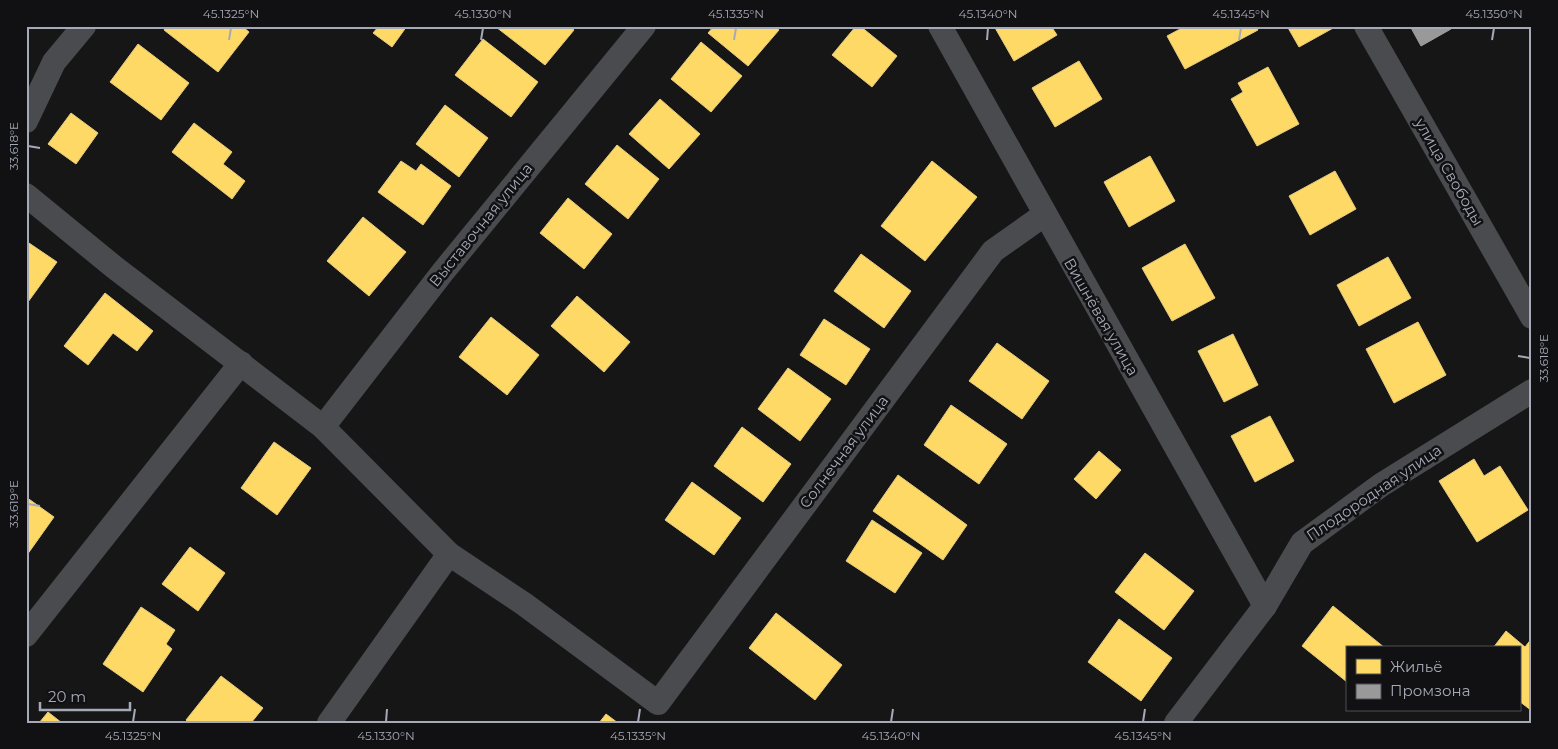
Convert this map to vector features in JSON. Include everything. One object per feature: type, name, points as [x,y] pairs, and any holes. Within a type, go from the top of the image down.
[{"type":"street","points":[[26,121],[54,62],[84,26]]},
{"type":"street","name":"Выставочная улица","points":[[324,427],[442,273],[644,26]]},
{"type":"street","name":"Вишнёвая улица","points":[[940,26],[1044,215],[1265,606]]},
{"type":"street","name":"улица Свободы","points":[[1366,26],[1532,317]]},
{"type":"street","points":[[26,195],[114,267],[324,427],[449,554],[329,723]]},
{"type":"street","name":"Солнечная улица","points":[[449,554],[524,604],[658,704],[993,251],[1044,215]]},
{"type":"street","points":[[26,635],[241,364]]},
{"type":"street","name":"Плодородная улица","points":[[1176,723],[1265,606],[1302,543],[1381,485],[1532,391]]},
{"type":"building: Жильё","points":[[167,26],[242,26],[249,32],[218,72],[164,30]]},
{"type":"building: Жильё","points":[[379,26],[407,26],[392,47],[373,33]]},
{"type":"building: Жильё","points":[[569,26],[574,30],[545,65],[496,27]]},
{"type":"building: Жильё","points":[[714,26],[774,26],[779,30],[748,66],[708,33]]},
{"type":"building: Жильё","points":[[856,26],[860,26],[897,56],[872,87],[832,55]]},
{"type":"building: Жильё","points":[[994,26],[1051,26],[1057,35],[1014,61]]},
{"type":"building: Жильё","points":[[1181,26],[1256,26],[1258,30],[1185,69],[1167,36],[1182,28]]},
{"type":"building: Жильё","points":[[1287,26],[1335,26],[1335,27],[1299,47]]},
{"type":"building: Жильё","points":[[483,39],[538,82],[511,117],[455,75]]},
{"type":"building: Жильё","points":[[701,42],[742,76],[711,112],[671,79]]},
{"type":"building: Жильё","points":[[138,44],[189,83],[161,120],[110,82]]},
{"type":"building: Жильё","points":[[1079,61],[1102,99],[1055,127],[1032,88]]},
{"type":"building: Жильё","points":[[1268,67],[1299,124],[1257,146],[1231,99],[1243,92],[1238,83]]},
{"type":"building: Жильё","points":[[660,99],[700,134],[669,169],[629,134]]},
{"type":"building: Жильё","points":[[445,105],[488,138],[459,177],[416,144]]},
{"type":"building: Жильё","points":[[71,113],[98,133],[76,164],[48,144]]},
{"type":"building: Жильё","points":[[194,123],[232,152],[223,164],[245,181],[232,199],[172,152]]},
{"type":"building: Жильё","points":[[617,145],[659,179],[628,219],[585,184]]},
{"type":"building: Жильё","points":[[1150,156],[1175,201],[1129,227],[1104,182]]},
{"type":"building: Жильё","points":[[401,161],[416,171],[421,164],[451,186],[423,225],[378,192]]},
{"type":"building: Жильё","points":[[932,161],[977,197],[925,261],[881,226]]},
{"type":"building: Жильё","points":[[1335,171],[1356,209],[1310,235],[1289,196]]},
{"type":"building: Жильё","points":[[568,198],[612,234],[584,269],[540,233]]},
{"type":"building: Жильё","points":[[363,217],[406,252],[369,296],[327,261]]},
{"type":"building: Жильё","points":[[26,241],[57,262],[28,302],[26,301]]},
{"type":"building: Жильё","points":[[1185,244],[1215,298],[1172,321],[1142,268]]},
{"type":"building: Жильё","points":[[861,254],[911,291],[884,328],[834,291]]},
{"type":"building: Жильё","points":[[1388,257],[1411,298],[1359,326],[1337,285]]},
{"type":"building: Жильё","points":[[105,293],[153,331],[137,351],[113,333],[88,365],[64,346]]},
{"type":"building: Жильё","points":[[577,296],[630,342],[604,372],[551,326]]},
{"type":"building: Жильё","points":[[491,317],[539,355],[507,395],[459,357]]},
{"type":"building: Жильё","points":[[824,319],[870,349],[846,385],[800,355]]},
{"type":"building: Жильё","points":[[1418,322],[1446,375],[1394,403],[1366,349]]},
{"type":"building: Жильё","points":[[1233,334],[1258,385],[1224,402],[1198,351]]},
{"type":"building: Жильё","points":[[997,343],[1049,381],[1022,419],[969,381]]},
{"type":"building: Жильё","points":[[788,368],[831,399],[800,441],[758,409]]},
{"type":"building: Жильё","points":[[951,405],[1007,444],[979,484],[924,445]]},
{"type":"building: Жильё","points":[[1270,416],[1294,461],[1255,482],[1231,436]]},
{"type":"building: Жильё","points":[[742,427],[791,464],[763,502],[714,466]]},
{"type":"building: Жильё","points":[[274,442],[311,468],[277,515],[241,488]]},
{"type":"building: Жильё","points":[[1099,451],[1121,470],[1096,499],[1074,479]]},
{"type":"building: Жильё","points":[[1474,459],[1484,476],[1500,466],[1528,510],[1477,542],[1439,481]]},
{"type":"building: Жильё","points":[[898,475],[967,525],[943,560],[873,511]]},
{"type":"building: Жильё","points":[[692,482],[741,518],[714,555],[665,520]]},
{"type":"building: Жильё","points":[[26,497],[54,517],[27,555],[26,555]]},
{"type":"building: Жильё","points":[[872,520],[922,553],[895,593],[846,561]]},
{"type":"building: Жильё","points":[[190,547],[225,573],[198,611],[162,584]]},
{"type":"building: Жильё","points":[[1145,553],[1194,591],[1164,630],[1115,592]]},
{"type":"building: Жильё","points":[[1333,606],[1383,646],[1346,646],[1346,681],[1302,646]]},
{"type":"building: Жильё","points":[[141,607],[175,630],[166,644],[172,649],[143,692],[103,664]]},
{"type":"building: Жильё","points":[[776,613],[842,665],[815,700],[749,648]]},
{"type":"building: Жильё","points":[[1119,619],[1172,658],[1141,701],[1088,662]]},
{"type":"building: Жильё","points":[[1506,631],[1525,647],[1532,638],[1532,711],[1520,702],[1520,646],[1495,646]]},
{"type":"building: Жильё","points":[[221,676],[263,708],[251,723],[189,723],[186,720]]},
{"type":"building: Жильё","points":[[48,712],[62,723],[39,723]]},
{"type":"building: Жильё","points":[[606,714],[618,723],[599,723]]},
{"type":"building: Промзона","points":[[1410,26],[1449,26],[1451,29],[1421,46]]}]
